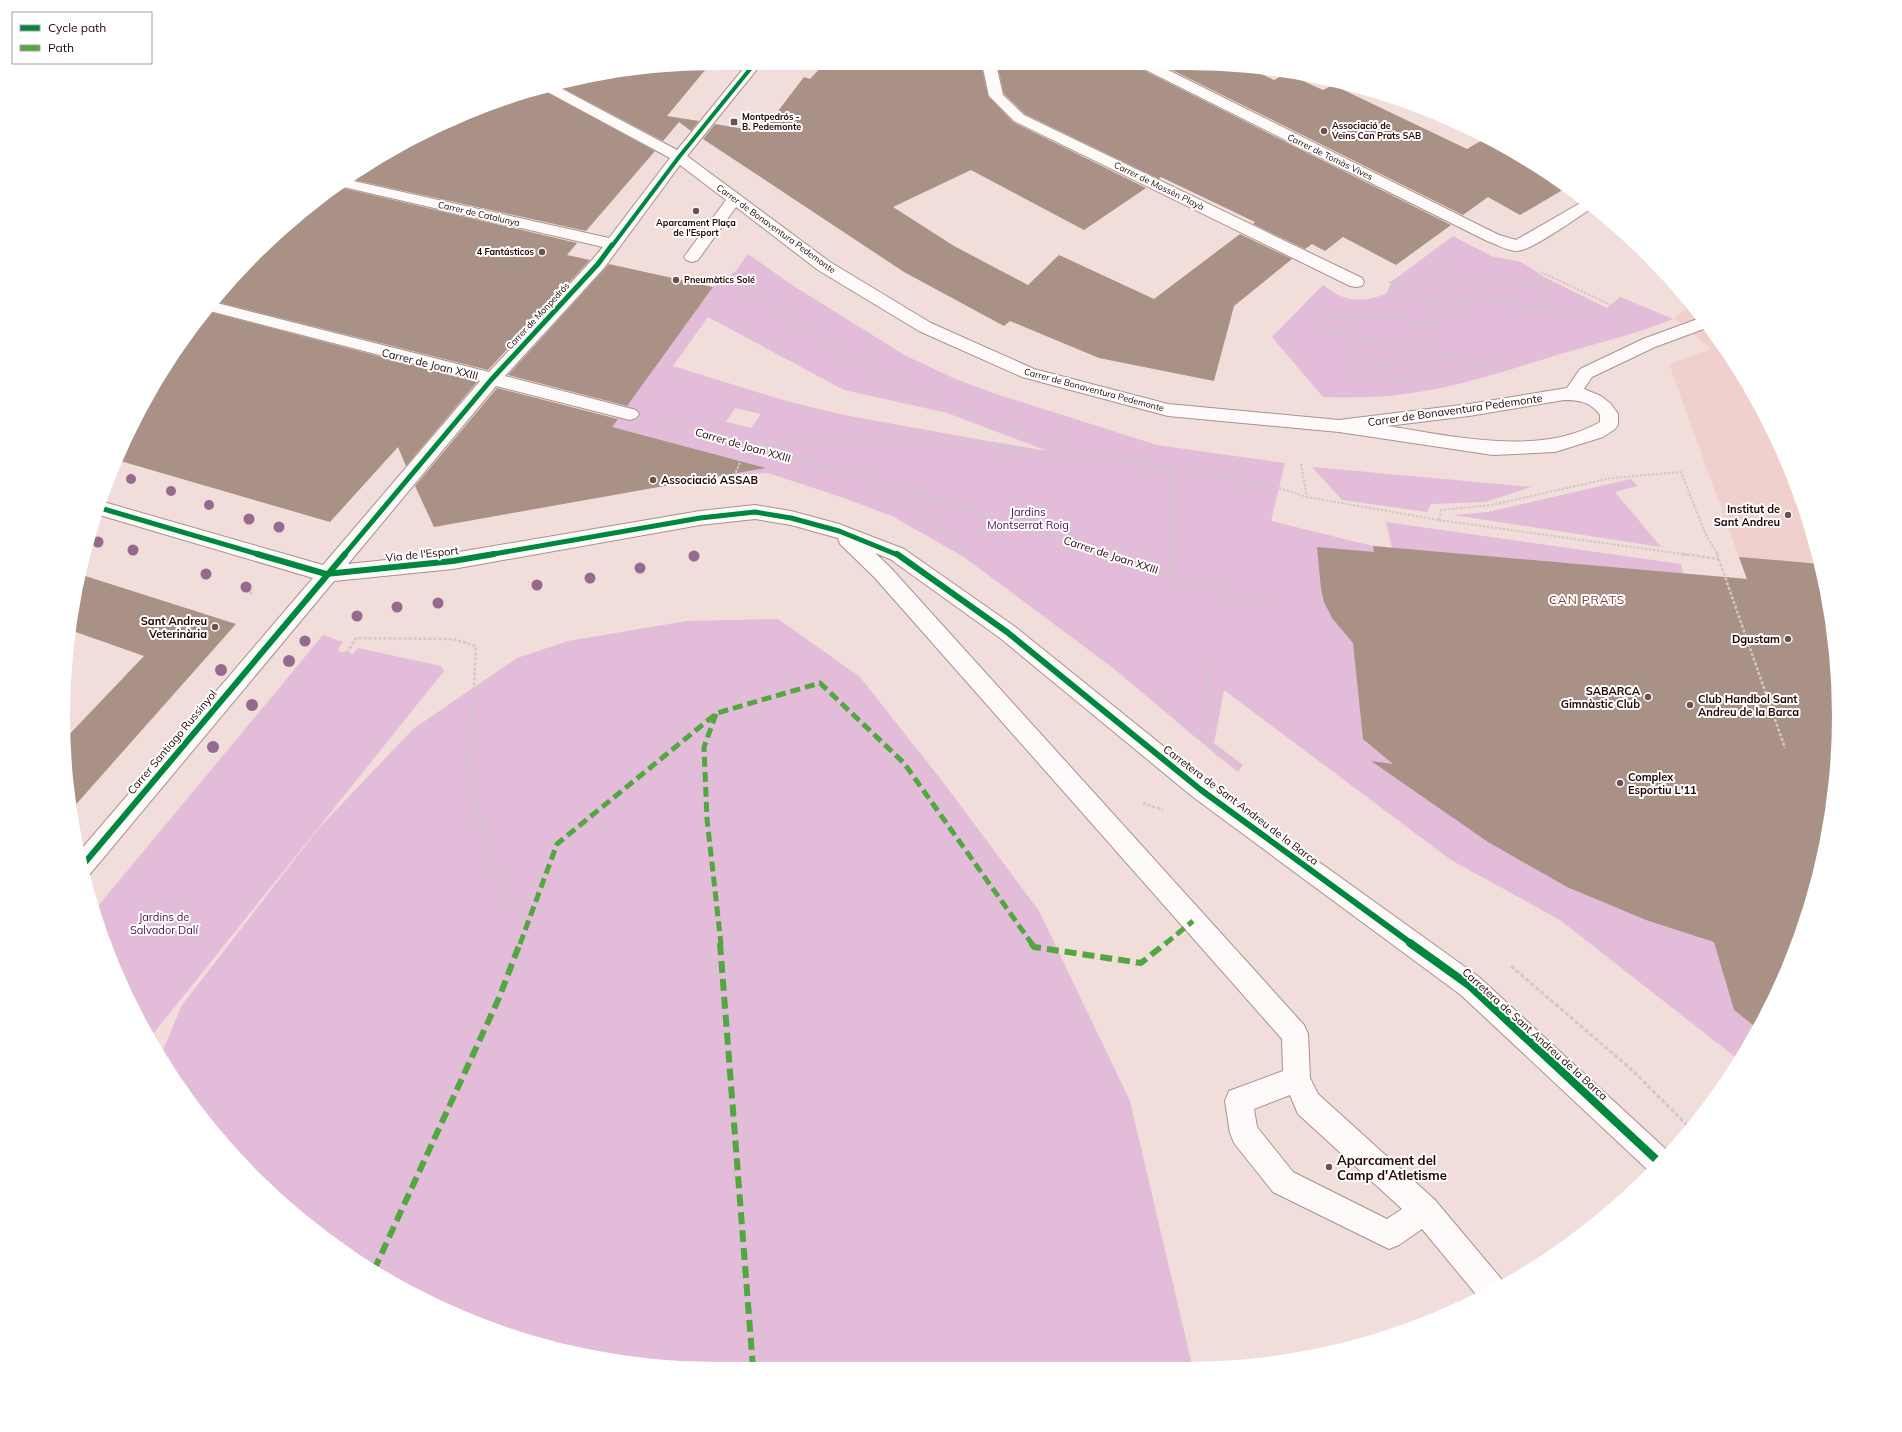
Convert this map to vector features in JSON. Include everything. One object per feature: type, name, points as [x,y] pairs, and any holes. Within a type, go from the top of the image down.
[{"type":"street","name":"Carrer de Monpedrós","points":[[326,574],[491,380],[598,264],[678,157],[749,70]]},
{"type":"street","name":"Carrer de Mossèn Playà","points":[[990,70],[996,96],[1019,118],[1356,282]]},
{"type":"street","name":"Carrer de Tomàs Vives","points":[[1157,70],[1493,238],[1517,246],[1532,239],[1584,207]]},
{"type":"street","name":"Carrer de Bonaventura Pedemonte","points":[[555,91],[678,157],[824,266],[925,327],[1028,373],[1168,410],[1294,423],[1339,426],[1493,448],[1555,445],[1597,432],[1609,425],[1610,420],[1605,407],[1590,397],[1572,394],[1461,411],[1339,426]]},
{"type":"street","name":"Carrer de Catalunya","points":[[350,184],[613,244]]},
{"type":"street","points":[[692,257],[734,199]]},
{"type":"street","name":"Carrer de Joan XXIII","points":[[216,308],[491,380],[630,414]]},
{"type":"street","points":[[1572,394],[1586,373],[1649,343],[1700,325]]},
{"type":"street","name":"Via de l'Esport","points":[[104,509],[326,574],[453,561],[700,518],[755,512]]},
{"type":"street","name":"Carretera de Sant Andreu de la Barca","points":[[755,512],[791,518],[839,531],[898,554],[1007,632],[1201,790],[1470,986],[1656,1159]]},
{"type":"street","points":[[839,531],[882,572],[1295,1034],[1297,1079],[1308,1104],[1425,1210],[1489,1286]]},
{"type":"street","name":"Carrer Santiago Russinyol","points":[[87,861],[326,574]]},
{"type":"street","points":[[1297,1079],[1239,1101],[1244,1133],[1283,1182],[1389,1235],[1425,1210]]},
{"type":"path","points":[[1414,296],[1418,282],[1442,260]]},
{"type":"path","points":[[1540,271],[1611,305]]},
{"type":"path","points":[[1356,282],[1418,282],[1488,277],[1544,288],[1549,283],[1529,272]]},
{"type":"path","points":[[717,284],[736,281],[836,348],[892,379],[988,421],[1065,446],[1068,455]]},
{"type":"path","points":[[1356,282],[1387,293],[1463,300],[1496,301],[1628,317]]},
{"type":"path","points":[[1414,296],[1439,304],[1439,307],[1423,322]]},
{"type":"path","points":[[1463,300],[1453,312],[1430,325],[1423,322],[1401,318],[1328,317],[1318,323],[1329,332],[1365,338],[1412,352],[1422,352],[1468,360],[1504,371]]},
{"type":"path","points":[[1412,352],[1408,358],[1390,365],[1364,368],[1349,367],[1352,374],[1361,377],[1384,381],[1416,381]]},
{"type":"path","points":[[1422,380],[1484,369],[1487,365]]},
{"type":"path","points":[[735,476],[740,459],[747,444],[968,443],[1024,450],[1058,457],[1068,455],[1169,466],[1279,488],[1307,497],[1439,520],[1720,559]]},
{"type":"path","points":[[1301,464],[1307,497]]},
{"type":"path","points":[[1168,575],[1169,466]]},
{"type":"path","points":[[1439,520],[1441,510],[1492,505],[1611,478],[1681,472],[1706,535],[1720,559],[1785,748]]},
{"type":"path","points":[[883,482],[885,493],[916,507],[963,551],[958,557]]},
{"type":"path","points":[[347,653],[356,638],[452,639],[476,646],[473,705],[467,768],[492,865],[527,924]]},
{"type":"path","points":[[1208,670],[1210,744],[1232,763]]},
{"type":"shaded area","points":[[1687,309],[1723,357],[1745,393],[1765,430],[1783,469],[1798,508],[1814,563],[1739,557],[1669,364],[1711,349],[1674,318]]},
{"type":"green space","points":[[1453,236],[1491,256],[1521,262],[1546,278],[1607,308],[1620,297],[1673,319],[1631,334],[1503,372],[1444,387],[1395,395],[1354,398],[1323,397],[1272,337],[1323,285],[1338,295],[1354,300],[1378,297],[1387,293],[1391,282]]},
{"type":"green space","name":"Jardins Montserrat Roig","points":[[748,254],[792,285],[906,356],[958,380],[993,393],[1157,445],[1285,463],[1271,521],[1373,546],[1392,548],[1386,522],[1681,564],[1683,574],[1747,579],[1739,557],[1814,563],[1820,590],[1826,632],[1831,674],[1832,716],[1831,758],[1820,842],[1798,924],[1783,963],[1765,1002],[1734,1056],[1560,920],[1451,860],[1224,690],[1214,743],[1243,765],[1238,772],[1113,668],[964,557],[892,516],[841,497],[768,473],[737,475],[738,461],[610,427],[713,287],[736,271]],"holes":[[[708,317],[844,390],[947,413],[1048,451],[844,415],[786,401],[673,366]],[[735,408],[761,414],[751,428],[726,422]]]},
{"type":"green space","points":[[1312,467],[1531,487],[1485,502],[1431,504],[1427,512],[1342,500]]},
{"type":"green space","points":[[1631,479],[1637,486],[1615,492],[1661,547],[1454,515],[1488,512]]},
{"type":"green space","points":[[778,619],[860,677],[946,786],[1039,911],[1130,1101],[1191,1362],[674,1361],[590,1350],[549,1340],[508,1328],[469,1313],[430,1295],[357,1253],[323,1229],[290,1202],[259,1173],[230,1142],[203,1109],[179,1075],[163,1049],[182,1005],[319,828],[413,729],[517,658],[568,641],[687,621]]},
{"type":"green space","name":"Jardins de Salvador Dalí","points":[[323,635],[343,642],[338,649],[343,653],[344,651],[353,654],[358,648],[441,666],[444,671],[154,1033],[137,1002],[119,963],[99,905]]},
{"type":"building","points":[[705,70],[667,116],[699,121],[691,131],[679,122],[663,141],[563,88],[590,82],[632,76],[674,71]]},
{"type":"building","points":[[818,70],[982,70],[988,96],[1013,122],[1146,188],[1084,230],[971,170],[893,207],[954,246],[1028,285],[1059,255],[1154,299],[1240,234],[1292,259],[1234,306],[1214,381],[1099,358],[1010,321],[1004,326],[904,272],[703,139],[715,124],[762,132],[804,77],[810,79]]},
{"type":"building","points":[[998,70],[1143,70],[1451,225],[1396,265],[1343,237],[1325,251],[1312,244],[1305,249],[1253,224],[1255,222],[1161,177],[1159,179],[1025,114],[1004,94]]},
{"type":"building","points":[[1172,70],[1228,71],[1264,75],[1274,80],[1279,77],[1302,81],[1323,90],[1330,86],[1342,89],[1467,149],[1480,141],[1509,157],[1561,191],[1520,215],[1488,197],[1463,215]]},
{"type":"building","points":[[547,93],[655,151],[586,231],[355,180],[393,157],[430,137],[469,119],[508,104]]},
{"type":"building","points":[[344,188],[577,243],[567,255],[590,260],[488,370],[220,303],[259,259],[290,230]]},
{"type":"building","points":[[609,264],[713,287],[627,406],[508,375]]},
{"type":"building","points":[[211,313],[477,382],[406,466],[398,447],[330,522],[122,462],[137,430],[157,393],[179,357]]},
{"type":"building","points":[[497,388],[618,419],[612,427],[766,468],[434,527],[415,486]]},
{"type":"building","name":"Complex Esportiu L'11","points":[[1373,546],[1747,579],[1739,557],[1814,563],[1820,590],[1831,674],[1831,758],[1826,800],[1820,842],[1798,924],[1783,963],[1753,1025],[1734,1010],[1714,942],[1646,920],[1567,887],[1488,842],[1371,761],[1393,764],[1363,739],[1353,643],[1332,618],[1324,602],[1321,589],[1317,547],[1374,552]]},
{"type":"building","points":[[85,576],[236,624],[77,804],[71,758],[70,733],[144,656],[76,632]]},
{"type":"marked path","points":[[376,1265],[499,998],[557,844],[717,713],[820,683],[904,763],[1034,947],[1141,963],[1193,921]]},
{"type":"marked path","points":[[716,714],[704,747],[707,819],[719,923],[753,1362]]},
{"type":"cycle path","points":[[87,861],[491,380],[598,264],[679,157],[749,70]]},
{"type":"cycle path","points":[[104,509],[326,574],[453,561],[700,518],[755,512],[791,518],[839,531],[897,554],[1007,632],[1201,790],[1470,986],[1656,1159]]},
{"type":"place","name":"Montpedrós - B. Pedemonte","points":[[734,122]]},
{"type":"place","name":"Associació de Veïns Can Prats SAB","points":[[1324,131]]},
{"type":"place","name":"Aparcament Plaça de l'Esport","points":[[696,211]]},
{"type":"place","name":"4 Fantásticos","points":[[542,252]]},
{"type":"place","name":"Pneumàtics Solé","points":[[676,280]]},
{"type":"place","name":"Associació ASSAB","points":[[653,480]]},
{"type":"place","name":"Institut de Sant Andreu","points":[[1788,515]]},
{"type":"place","name":"Sant Andreu Veterinària","points":[[215,627]]},
{"type":"place","name":"Dgustam","points":[[1788,639]]},
{"type":"place","name":"SABARCA Gimnàstic Club","points":[[1648,697]]},
{"type":"place","name":"Club Handbol Sant Andreu de la Barca","points":[[1690,705]]},
{"type":"place","name":"Complex Esportiu L'11","points":[[1620,783]]},
{"type":"place","name":"Aparcament del Camp d'Atletisme","points":[[1329,1167]]},
{"type":"district","name":"CAN PRATS","points":[[1587,600]]}]
